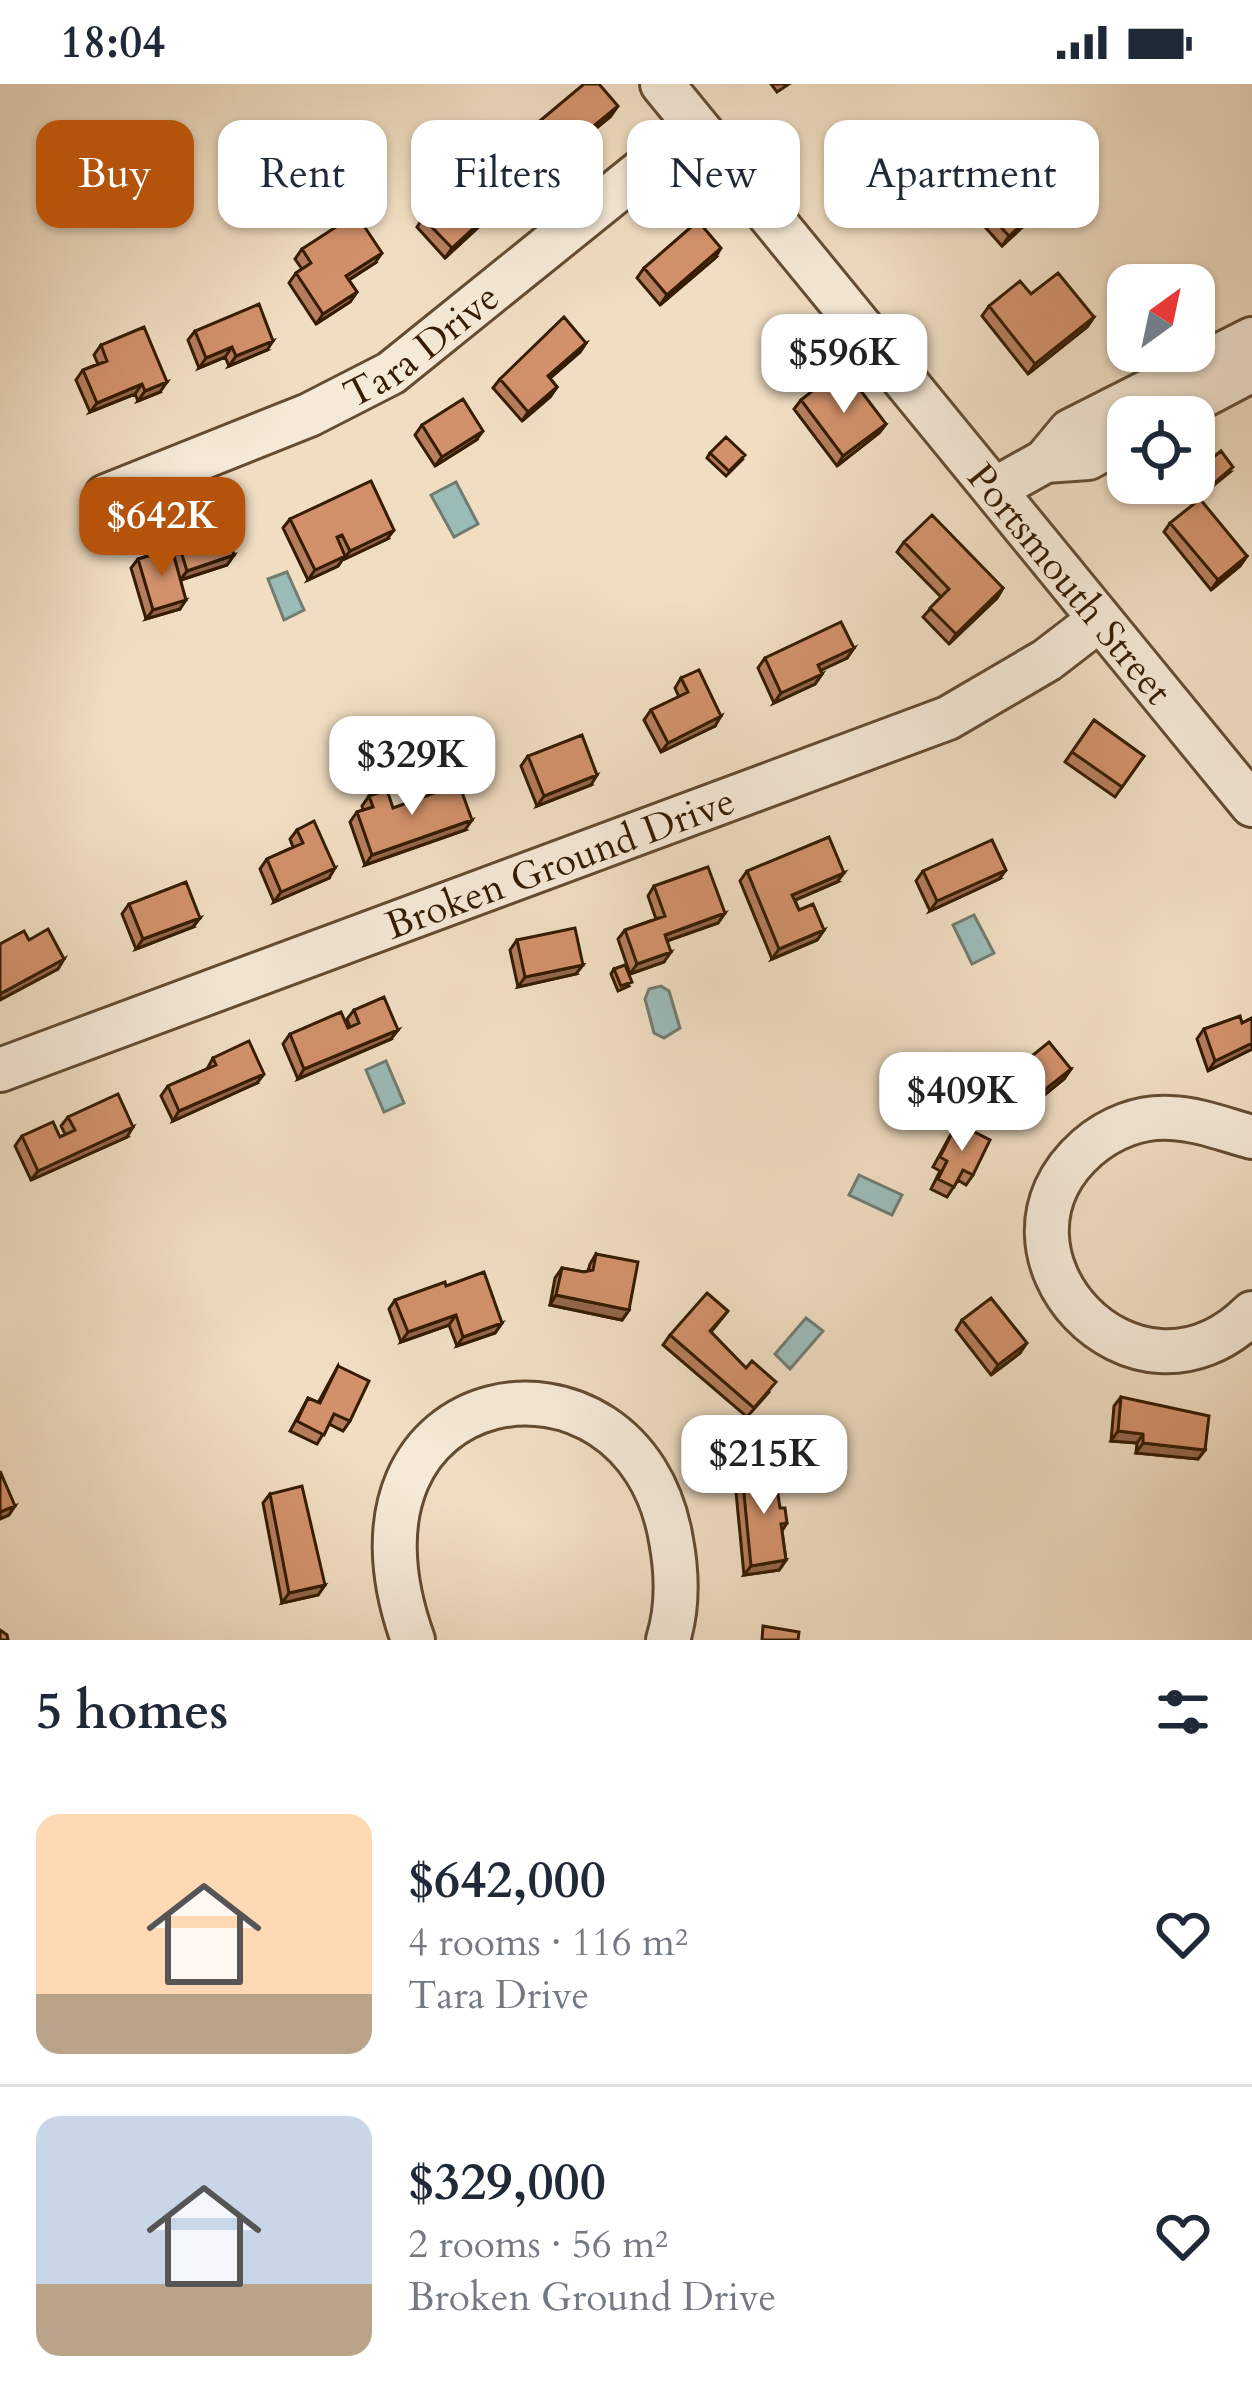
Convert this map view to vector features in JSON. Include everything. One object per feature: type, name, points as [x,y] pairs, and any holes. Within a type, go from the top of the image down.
[{"type":"street","name":"Portsmouth Street","points":[[662,84],[690,120]]},
{"type":"street","name":"Tara Drive","points":[[106,496],[309,415],[391,373],[627,184]]},
{"type":"street","name":"Portsmouth Street","points":[[779,228],[1252,806]]},
{"type":"street","points":[[995,489],[1045,460],[1070,431],[1252,339]]},
{"type":"street","points":[[1202,396],[1252,370]]},
{"type":"street","points":[[1045,460],[1088,458],[1107,448]]},
{"type":"street","name":"Broken Ground Drive","points":[[0,1070],[948,718],[1047,660],[1099,620]]},
{"type":"street","points":[[1252,1137],[1174,1118],[1149,1118],[1101,1136],[1066,1173],[1055,1193],[1048,1240],[1059,1285],[1072,1305],[1106,1336],[1128,1346],[1151,1351],[1197,1348],[1219,1339],[1252,1313]]},
{"type":"street","points":[[413,1640],[394,1575],[392,1540],[395,1506],[408,1474],[445,1431],[483,1412],[525,1403],[581,1414],[606,1429],[650,1477],[666,1514],[675,1562],[668,1640]]},
{"type":"water","points":[[456,482],[478,524],[454,537],[431,495]]},
{"type":"water","points":[[287,572],[304,610],[284,620],[268,579]]},
{"type":"water","points":[[974,915],[994,953],[972,964],[953,925]]},
{"type":"water","points":[[661,986],[669,991],[680,1028],[664,1038],[654,1033],[645,999],[649,989]]},
{"type":"water","points":[[386,1061],[404,1103],[384,1112],[366,1070]]},
{"type":"water","points":[[859,1175],[902,1195],[892,1215],[849,1195]]},
{"type":"water","points":[[806,1318],[823,1331],[790,1369],[775,1354]]},
{"type":"building","points":[[584,84],[599,84],[618,106],[601,120],[541,120]]},
{"type":"building","points":[[334,228],[365,228],[382,253],[346,276],[357,292],[323,314],[296,273],[311,263],[302,249]]},
{"type":"building","points":[[433,228],[474,228],[452,248]]},
{"type":"building","points":[[690,228],[704,228],[721,248],[667,295],[644,268]]},
{"type":"building","points":[[1058,273],[1094,317],[1035,364],[989,306],[1020,281],[1031,294]]},
{"type":"building","points":[[259,304],[273,341],[236,356],[232,347],[206,358],[195,331]]},
{"type":"building","points":[[564,317],[586,343],[548,376],[557,387],[528,412],[500,379]]},
{"type":"building","points":[[144,327],[167,382],[145,391],[142,384],[97,403],[83,370],[107,361],[101,345]]},
{"type":"building","points":[[826,380],[838,396],[855,383],[886,424],[843,456],[801,400]]},
{"type":"building","points":[[463,399],[483,431],[442,457],[422,425]]},
{"type":"building","points":[[726,437],[745,455],[729,471],[710,453]]},
{"type":"building","points":[[1221,451],[1233,467],[1215,482],[1215,456]]},
{"type":"building","points":[[371,481],[394,530],[350,551],[342,535],[337,537],[345,556],[315,570],[290,519]]},
{"type":"building","points":[[1194,504],[1204,504],[1247,556],[1218,580],[1170,523]]},
{"type":"building","points":[[932,515],[1003,588],[956,634],[930,608],[949,589],[904,542]]},
{"type":"building","points":[[222,517],[234,555],[187,571],[175,532]]},
{"type":"building","points":[[172,549],[186,600],[153,610],[138,559]]},
{"type":"building","points":[[841,622],[854,648],[818,665],[822,674],[781,693],[765,658]]},
{"type":"building","points":[[699,670],[721,716],[668,743],[651,710],[688,692],[681,678]]},
{"type":"building","points":[[1094,720],[1144,756],[1122,787],[1072,752]]},
{"type":"building","points":[[582,735],[597,775],[544,796],[528,756]]},
{"type":"building","points":[[459,784],[472,820],[372,855],[357,812],[373,807],[369,796],[387,790],[393,808]]},
{"type":"building","points":[[314,821],[335,868],[281,892],[267,859],[303,843],[297,830]]},
{"type":"building","points":[[829,837],[844,873],[792,895],[799,910],[813,904],[824,930],[779,949],[747,871]]},
{"type":"building","points":[[992,840],[1006,870],[937,901],[923,871]]},
{"type":"building","points":[[708,867],[725,913],[665,935],[671,952],[637,964],[625,930],[665,916],[654,886]]},
{"type":"building","points":[[186,882],[200,918],[143,939],[129,904]]},
{"type":"building","points":[[575,928],[583,965],[525,977],[517,940]]},
{"type":"building","points":[[48,929],[64,959],[0,994],[0,944],[24,931],[29,940]]},
{"type":"building","points":[[625,965],[632,982],[621,986],[614,969]]},
{"type":"building","points":[[384,997],[398,1030],[304,1069],[290,1034],[341,1012],[348,1028],[359,1023],[354,1010]]},
{"type":"building","points":[[1240,1016],[1242,1023],[1252,1018],[1252,1043],[1215,1061],[1204,1029]]},
{"type":"building","points":[[249,1041],[264,1074],[179,1111],[168,1086],[216,1065],[213,1058]]},
{"type":"building","points":[[1049,1042],[1071,1069],[1027,1104],[1006,1077]]},
{"type":"building","points":[[118,1094],[133,1127],[38,1171],[22,1136],[53,1122],[60,1137],[75,1130],[68,1117]]},
{"type":"building","points":[[957,1123],[990,1140],[973,1175],[963,1170],[954,1187],[938,1179],[947,1161],[940,1157]]},
{"type":"building","points":[[596,1254],[638,1262],[629,1310],[556,1295],[562,1268],[593,1270]]},
{"type":"building","points":[[484,1272],[502,1323],[463,1337],[456,1315],[408,1332],[395,1300]]},
{"type":"building","points":[[707,1293],[728,1311],[710,1331],[746,1368],[752,1361],[776,1382],[754,1408],[670,1335]]},
{"type":"building","points":[[991,1298],[1027,1343],[998,1365],[962,1320]]},
{"type":"building","points":[[338,1366],[369,1381],[350,1421],[334,1414],[324,1435],[297,1421],[308,1398],[320,1403]]},
{"type":"building","points":[[1121,1397],[1209,1416],[1205,1450],[1143,1443],[1143,1434],[1118,1431]]},
{"type":"building","points":[[774,1468],[787,1523],[781,1524],[786,1560],[751,1566],[742,1473]]},
{"type":"building","points":[[0,1471],[15,1506],[0,1512]]},
{"type":"building","points":[[302,1486],[325,1585],[289,1593],[270,1494]]},
{"type":"building","points":[[763,1626],[799,1632],[798,1640],[762,1640]]}]
